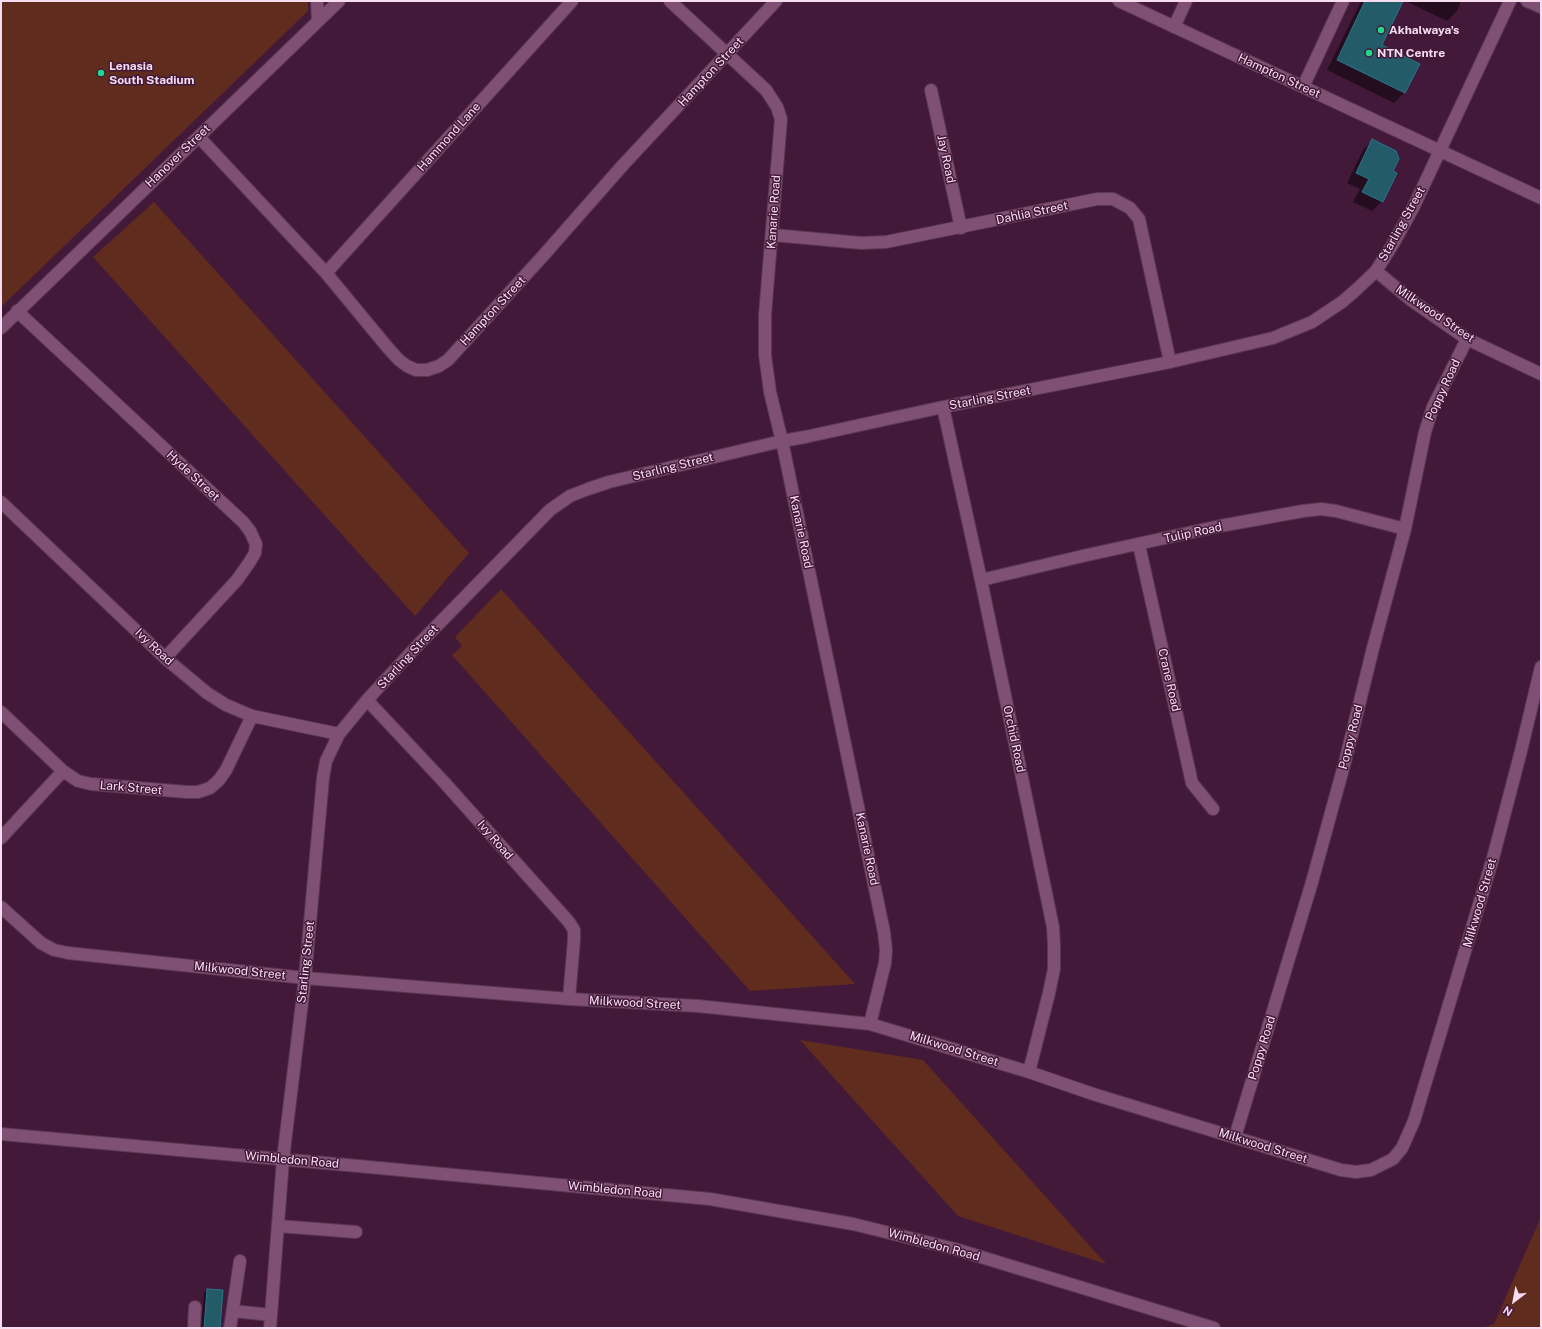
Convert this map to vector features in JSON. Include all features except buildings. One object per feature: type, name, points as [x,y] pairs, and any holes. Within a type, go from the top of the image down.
[{"type":"street","points":[[317,1],[318,21]]},
{"type":"street","name":"Hanover Street","points":[[1,328],[339,1]]},
{"type":"street","name":"Hammond Lane","points":[[326,273],[572,1]]},
{"type":"street","points":[[670,1],[728,54]]},
{"type":"street","name":"Hampton Street","points":[[199,137],[326,273],[388,348],[400,360],[416,370],[427,370],[439,366],[453,354],[542,257],[623,165],[776,1]]},
{"type":"street","name":"Hampton Street","points":[[1119,1],[1541,198]]},
{"type":"street","points":[[1174,27],[1186,1]]},
{"type":"street","points":[[1303,87],[1343,1]]},
{"type":"street","name":"Starling Street","points":[[270,1328],[283,1159],[305,978],[323,778],[326,761],[339,734],[367,700],[416,647],[528,531],[550,510],[570,496],[609,482],[782,441],[1170,362],[1273,338],[1312,322],[1347,298],[1376,271],[1394,244],[1414,206],[1510,1]]},
{"type":"street","points":[[1527,1],[1541,7]]},
{"type":"street","name":"Kanarie Road","points":[[728,54],[766,90],[777,107],[782,119],[766,315],[765,355],[770,392],[782,441],[884,932],[886,950],[885,963],[870,1024]]},
{"type":"street","name":"Jay Road","points":[[931,90],[961,228]]},
{"type":"street","name":"Dahlia Street","points":[[773,235],[862,244],[886,242],[961,228],[1097,199],[1113,199],[1130,208],[1139,220],[1170,362]]},
{"type":"street","name":"Milkwood Street","points":[[1376,271],[1411,300],[1467,339],[1541,374]]},
{"type":"street","name":"Hyde Street","points":[[17,311],[243,522],[250,531],[256,544],[255,553],[250,563],[165,658]]},
{"type":"street","name":"Poppy Road","points":[[1235,1137],[1312,882],[1346,758],[1373,648],[1405,529],[1425,432],[1433,407],[1467,339]]},
{"type":"street","name":"Orchid Road","points":[[943,407],[981,580],[1039,857],[1052,927],[1054,969],[1030,1072]]},
{"type":"street","name":"Ivy Road","points":[[1,502],[165,658],[207,693],[226,705],[252,716],[339,734]]},
{"type":"street","name":"Tulip Road","points":[[981,580],[1220,526],[1303,511],[1336,511],[1405,529]]},
{"type":"street","name":"Crane Road","points":[[1139,545],[1192,783],[1213,809]]},
{"type":"street","name":"Milkwood Street","points":[[1,907],[41,943],[54,950],[61,951],[305,978],[569,999],[698,1006],[870,1024],[1030,1072],[1092,1094],[1341,1170],[1356,1172],[1371,1170],[1382,1166],[1393,1159],[1402,1148],[1414,1121],[1491,865],[1541,667]]},
{"type":"street","name":"Ivy Road","points":[[367,700],[443,781],[574,930],[569,999]]},
{"type":"street","name":"Lark Street","points":[[1,712],[63,771],[78,781],[91,784],[187,792],[198,792],[210,788],[219,780],[226,770],[252,716]]},
{"type":"street","points":[[1,838],[63,771]]},
{"type":"street","name":"Wimbledon Road","points":[[1,1134],[710,1199],[853,1224],[955,1249],[1214,1328]]},
{"type":"street","points":[[278,1226],[356,1232]]},
{"type":"street","points":[[230,1328],[240,1261]]},
{"type":"street","points":[[194,1328],[195,1307]]},
{"type":"street","points":[[233,1311],[271,1315]]},
{"type":"shaded area","points":[[1,1],[308,1],[308,11],[1,307]]},
{"type":"shaded area","points":[[154,202],[469,553],[415,616],[93,257]]},
{"type":"shaded area","points":[[501,589],[855,984],[750,991],[452,655],[462,646],[455,637]]},
{"type":"shaded area","points":[[800,1040],[923,1060],[1106,1264],[958,1216]]},
{"type":"shaded area","points":[[1541,1217],[1541,1328],[1482,1328],[1494,1324]]},
{"type":"place","name":"Akhalwaya's","points":[[1381,30]]},
{"type":"place","name":"NTN Centre","points":[[1369,53]]},
{"type":"place","name":"Lenasia South Stadium","points":[[101,73]]}]
